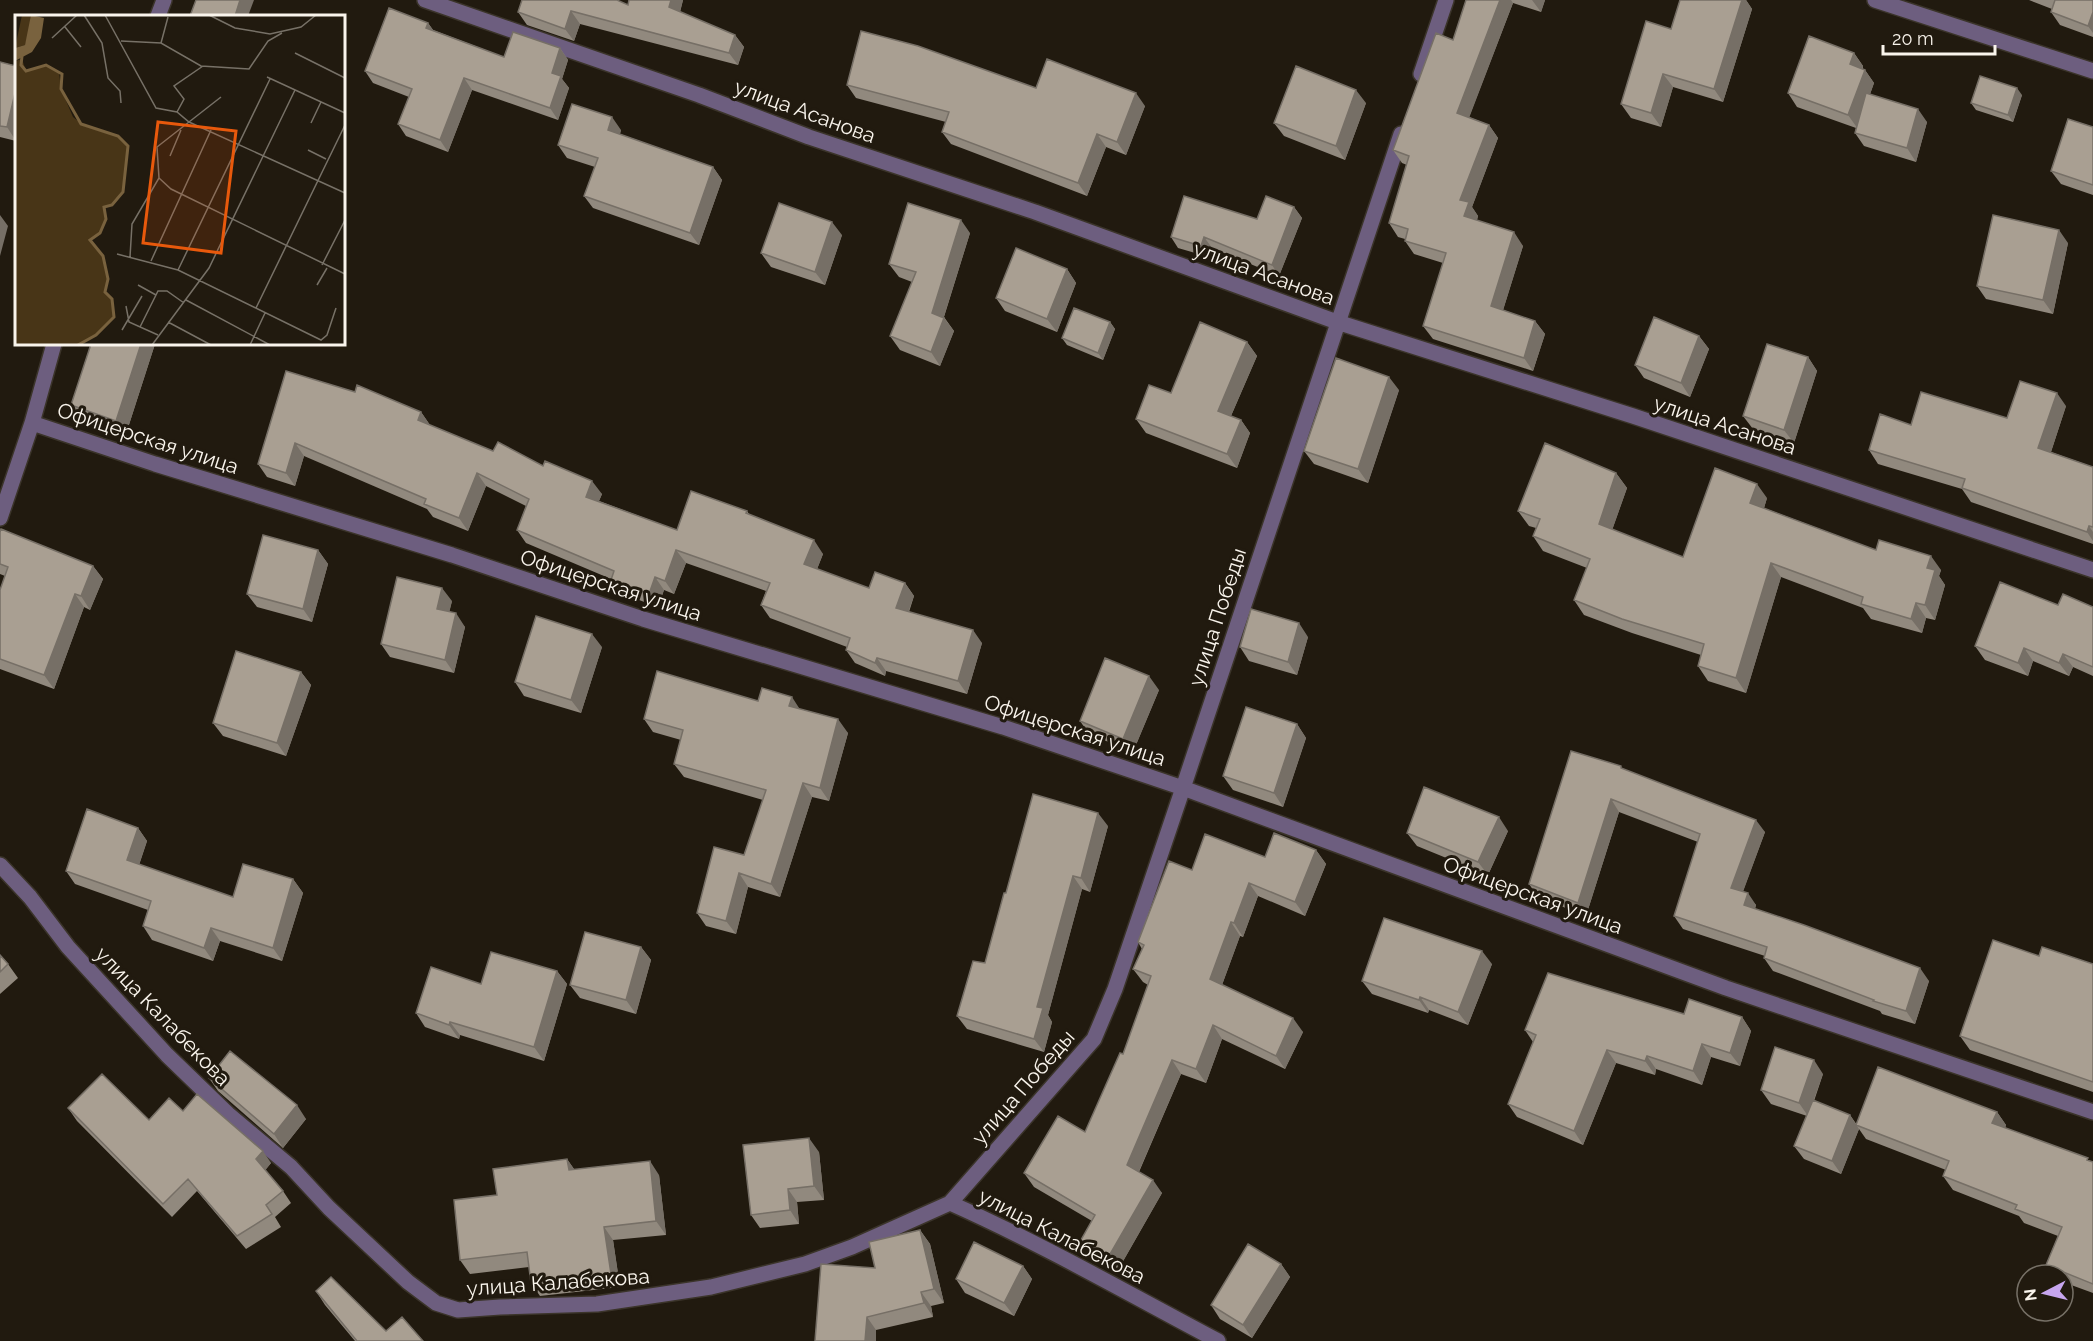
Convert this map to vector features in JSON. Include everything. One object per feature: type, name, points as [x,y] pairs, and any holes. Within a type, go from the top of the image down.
[{"type":"street","points":[[158,15],[164,0]]},
{"type":"street","name":"улица Асанова","points":[[425,0],[699,95],[809,137],[1035,212],[1337,322],[1621,413],[2093,570]]},
{"type":"street","points":[[1416,89],[1446,0]]},
{"type":"street","points":[[1875,0],[2093,70]]},
{"type":"street","name":"улица Победы","points":[[950,1203],[1094,1039],[1114,989],[1183,788],[1405,122]]},
{"type":"street","points":[[0,518],[32,423],[54,345]]},
{"type":"street","name":"Офицерская улица","points":[[32,423],[452,555],[643,619],[1003,727],[1183,788],[1726,988],[2093,1112]]},
{"type":"street","name":"улица Калабекова","points":[[0,865],[30,897],[68,947],[167,1056],[228,1114],[291,1167],[329,1208],[408,1282],[436,1303],[459,1310],[500,1306],[597,1304],[711,1287],[805,1264],[852,1247],[950,1203],[1101,1277],[1218,1341]]},
{"type":"building","points":[[196,0],[240,0],[235,15],[190,15]]},
{"type":"building","points":[[522,0],[617,0],[628,5],[629,0],[671,0],[669,7],[735,35],[729,53],[571,11],[565,29],[518,12]]},
{"type":"building","points":[[1466,0],[1500,0],[1457,113],[1489,125],[1460,200],[1469,202],[1464,216],[1514,232],[1491,306],[1535,321],[1524,358],[1423,326],[1446,253],[1405,241],[1408,229],[1389,223],[1409,156],[1393,150],[1436,33],[1453,40]]},
{"type":"building","points":[[1680,0],[1742,0],[1714,89],[1663,74],[1651,113],[1621,104],[1646,21],[1671,29]]},
{"type":"building","points":[[2055,0],[2093,0],[2093,12],[2088,26],[2051,12]]},
{"type":"building","points":[[389,8],[428,23],[426,28],[504,57],[513,32],[560,48],[552,73],[561,76],[550,108],[464,78],[440,140],[398,124],[412,89],[365,71]]},
{"type":"building","points":[[861,31],[918,46],[1036,88],[1047,59],[1136,93],[1117,142],[1097,134],[1078,183],[942,132],[949,112],[847,85]]},
{"type":"building","points":[[1809,36],[1854,53],[1850,64],[1865,70],[1848,115],[1788,93]]},
{"type":"building","points":[[0,62],[15,66],[15,93],[7,127],[0,126]]},
{"type":"building","points":[[1296,66],[1356,90],[1336,146],[1274,123]]},
{"type":"building","points":[[1980,76],[2017,88],[2008,115],[1971,103]]},
{"type":"building","points":[[1866,93],[1918,109],[1907,148],[1855,133]]},
{"type":"building","points":[[572,104],[612,117],[608,130],[713,167],[690,233],[584,196],[598,158],[558,145]]},
{"type":"building","points":[[2068,119],[2093,127],[2093,185],[2051,171]]},
{"type":"building","points":[[1184,196],[1257,219],[1266,196],[1294,207],[1272,265],[1204,237],[1201,246],[1171,237]]},
{"type":"building","points":[[779,203],[832,222],[815,272],[761,253]]},
{"type":"building","points":[[908,203],[961,220],[932,313],[944,318],[931,352],[890,336],[916,272],[889,264]]},
{"type":"building","points":[[1993,215],[2059,230],[2043,300],[1977,286]]},
{"type":"building","points":[[1016,248],[1067,269],[1047,319],[996,298]]},
{"type":"building","points":[[1074,308],[1110,322],[1098,353],[1062,338]]},
{"type":"building","points":[[1654,317],[1699,336],[1681,383],[1635,365]]},
{"type":"building","points":[[1200,322],[1247,342],[1218,411],[1241,420],[1227,454],[1136,419],[1149,385],[1171,393]]},
{"type":"building","points":[[1767,344],[1808,357],[1784,430],[1743,416]]},
{"type":"building","points":[[91,345],[141,345],[116,421],[71,405]]},
{"type":"building","points":[[1336,358],[1389,377],[1358,469],[1304,451]]},
{"type":"building","points":[[286,371],[355,392],[357,385],[421,412],[418,420],[493,451],[498,442],[543,466],[545,461],[592,481],[586,497],[677,530],[691,491],[747,511],[746,513],[814,540],[804,564],[869,588],[875,572],[905,583],[896,608],[973,630],[958,681],[877,658],[875,663],[846,650],[850,638],[761,605],[770,583],[676,550],[665,581],[655,577],[649,594],[611,580],[614,571],[517,530],[529,499],[477,473],[459,518],[424,504],[426,499],[295,443],[286,473],[258,464]]},
{"type":"building","points":[[2020,381],[2057,393],[2038,448],[2093,467],[2093,527],[2089,526],[2087,532],[1962,488],[1965,479],[1869,450],[1880,414],[1911,425],[1921,392],[2007,418]]},
{"type":"building","points":[[1545,443],[1616,473],[1599,524],[1683,557],[1715,468],[1757,484],[1750,503],[1876,550],[1879,540],[1931,556],[1927,568],[1935,570],[1925,605],[1916,603],[1911,619],[1861,604],[1863,597],[1771,563],[1736,678],[1698,666],[1704,644],[1622,619],[1574,600],[1590,559],[1533,536],[1540,519],[1518,511]]},
{"type":"building","points":[[1,529],[93,566],[81,596],[75,594],[44,675],[0,659],[0,590],[8,567],[0,564]]},
{"type":"building","points":[[263,535],[318,550],[303,609],[247,594]]},
{"type":"building","points":[[397,577],[442,588],[437,609],[456,613],[445,660],[381,644]]},
{"type":"building","points":[[2000,582],[2058,605],[2063,594],[2093,607],[2093,667],[2063,654],[2059,663],[2024,648],[2018,663],[1975,646]]},
{"type":"building","points":[[1251,609],[1299,623],[1288,662],[1240,647]]},
{"type":"building","points":[[536,616],[592,634],[571,700],[515,682]]},
{"type":"building","points":[[236,651],[301,672],[277,743],[213,723]]},
{"type":"building","points":[[1105,658],[1149,676],[1123,739],[1080,721]]},
{"type":"building","points":[[657,671],[758,701],[762,688],[792,697],[789,706],[838,719],[820,788],[803,783],[771,884],[739,873],[726,921],[697,913],[714,847],[744,855],[766,790],[674,764],[683,730],[644,719]]},
{"type":"building","points":[[1246,707],[1297,724],[1274,793],[1223,776]]},
{"type":"building","points":[[1571,751],[1621,766],[1621,768],[1756,820],[1731,888],[1748,893],[1744,905],[1920,968],[1906,1011],[1873,1001],[1764,958],[1767,947],[1674,916],[1700,834],[1611,799],[1578,903],[1529,884]]},
{"type":"building","points":[[1424,787],[1499,817],[1478,862],[1407,833]]},
{"type":"building","points":[[1033,794],[1098,813],[1081,878],[1073,876],[1037,1007],[1043,1008],[1034,1039],[957,1016],[973,961],[985,963]]},
{"type":"building","points":[[87,809],[138,828],[127,860],[233,897],[243,864],[293,879],[273,948],[211,928],[204,948],[143,926],[151,901],[66,871]]},
{"type":"building","points":[[1274,833],[1316,850],[1295,902],[1249,883],[1234,923],[1231,922],[1210,979],[1293,1018],[1276,1056],[1213,1025],[1196,1069],[1172,1060],[1127,1165],[1153,1180],[1109,1256],[1081,1240],[1095,1215],[1024,1173],[1058,1116],[1085,1132],[1120,1053],[1123,1054],[1151,976],[1133,969],[1144,945],[1138,942],[1169,861],[1192,870],[1205,834],[1265,857]]},
{"type":"building","points":[[1384,918],[1482,951],[1458,1012],[1420,997],[1419,1000],[1362,981]]},
{"type":"building","points":[[585,932],[641,947],[626,1000],[570,985]]},
{"type":"building","points":[[1993,940],[2039,956],[2042,947],[2093,964],[2093,1082],[1960,1036]]},
{"type":"building","points":[[491,952],[557,971],[534,1047],[450,1022],[449,1025],[416,1013],[431,967],[481,984]]},
{"type":"building","points":[[0,955],[8,964],[0,972]]},
{"type":"building","points":[[1548,973],[1684,1014],[1689,999],[1742,1017],[1730,1053],[1702,1044],[1693,1071],[1647,1056],[1645,1061],[1607,1050],[1574,1131],[1508,1104],[1536,1035],[1525,1030]]},
{"type":"building","points":[[1775,1047],[1814,1060],[1799,1103],[1761,1090]]},
{"type":"building","points":[[230,1051],[297,1105],[274,1134],[209,1078]]},
{"type":"building","points":[[1878,1067],[1997,1112],[1992,1123],[2088,1158],[2087,1160],[2093,1162],[2093,1284],[2075,1277],[2075,1263],[2047,1263],[2062,1227],[2015,1209],[2017,1205],[1943,1176],[1949,1161],[1856,1125]]},
{"type":"building","points":[[102,1074],[149,1120],[169,1098],[183,1111],[197,1094],[263,1151],[256,1159],[283,1191],[266,1205],[272,1214],[237,1236],[188,1179],[163,1204],[68,1108]]},
{"type":"building","points":[[1813,1100],[1850,1115],[1832,1161],[1794,1146]]},
{"type":"building","points":[[809,1138],[814,1186],[788,1189],[790,1210],[751,1215],[743,1145]]},
{"type":"building","points":[[567,1159],[569,1170],[650,1161],[656,1221],[604,1227],[611,1274],[531,1283],[527,1252],[460,1260],[454,1200],[497,1195],[493,1169]]},
{"type":"building","points":[[920,1230],[934,1289],[921,1292],[924,1303],[867,1317],[865,1341],[815,1341],[821,1264],[875,1268],[869,1242]]},
{"type":"building","points":[[974,1242],[1023,1266],[1004,1303],[956,1279]]},
{"type":"building","points":[[1248,1244],[1281,1264],[1243,1325],[1211,1305]]},
{"type":"building","points":[[331,1277],[386,1331],[402,1317],[423,1341],[357,1341],[316,1291]]}]
